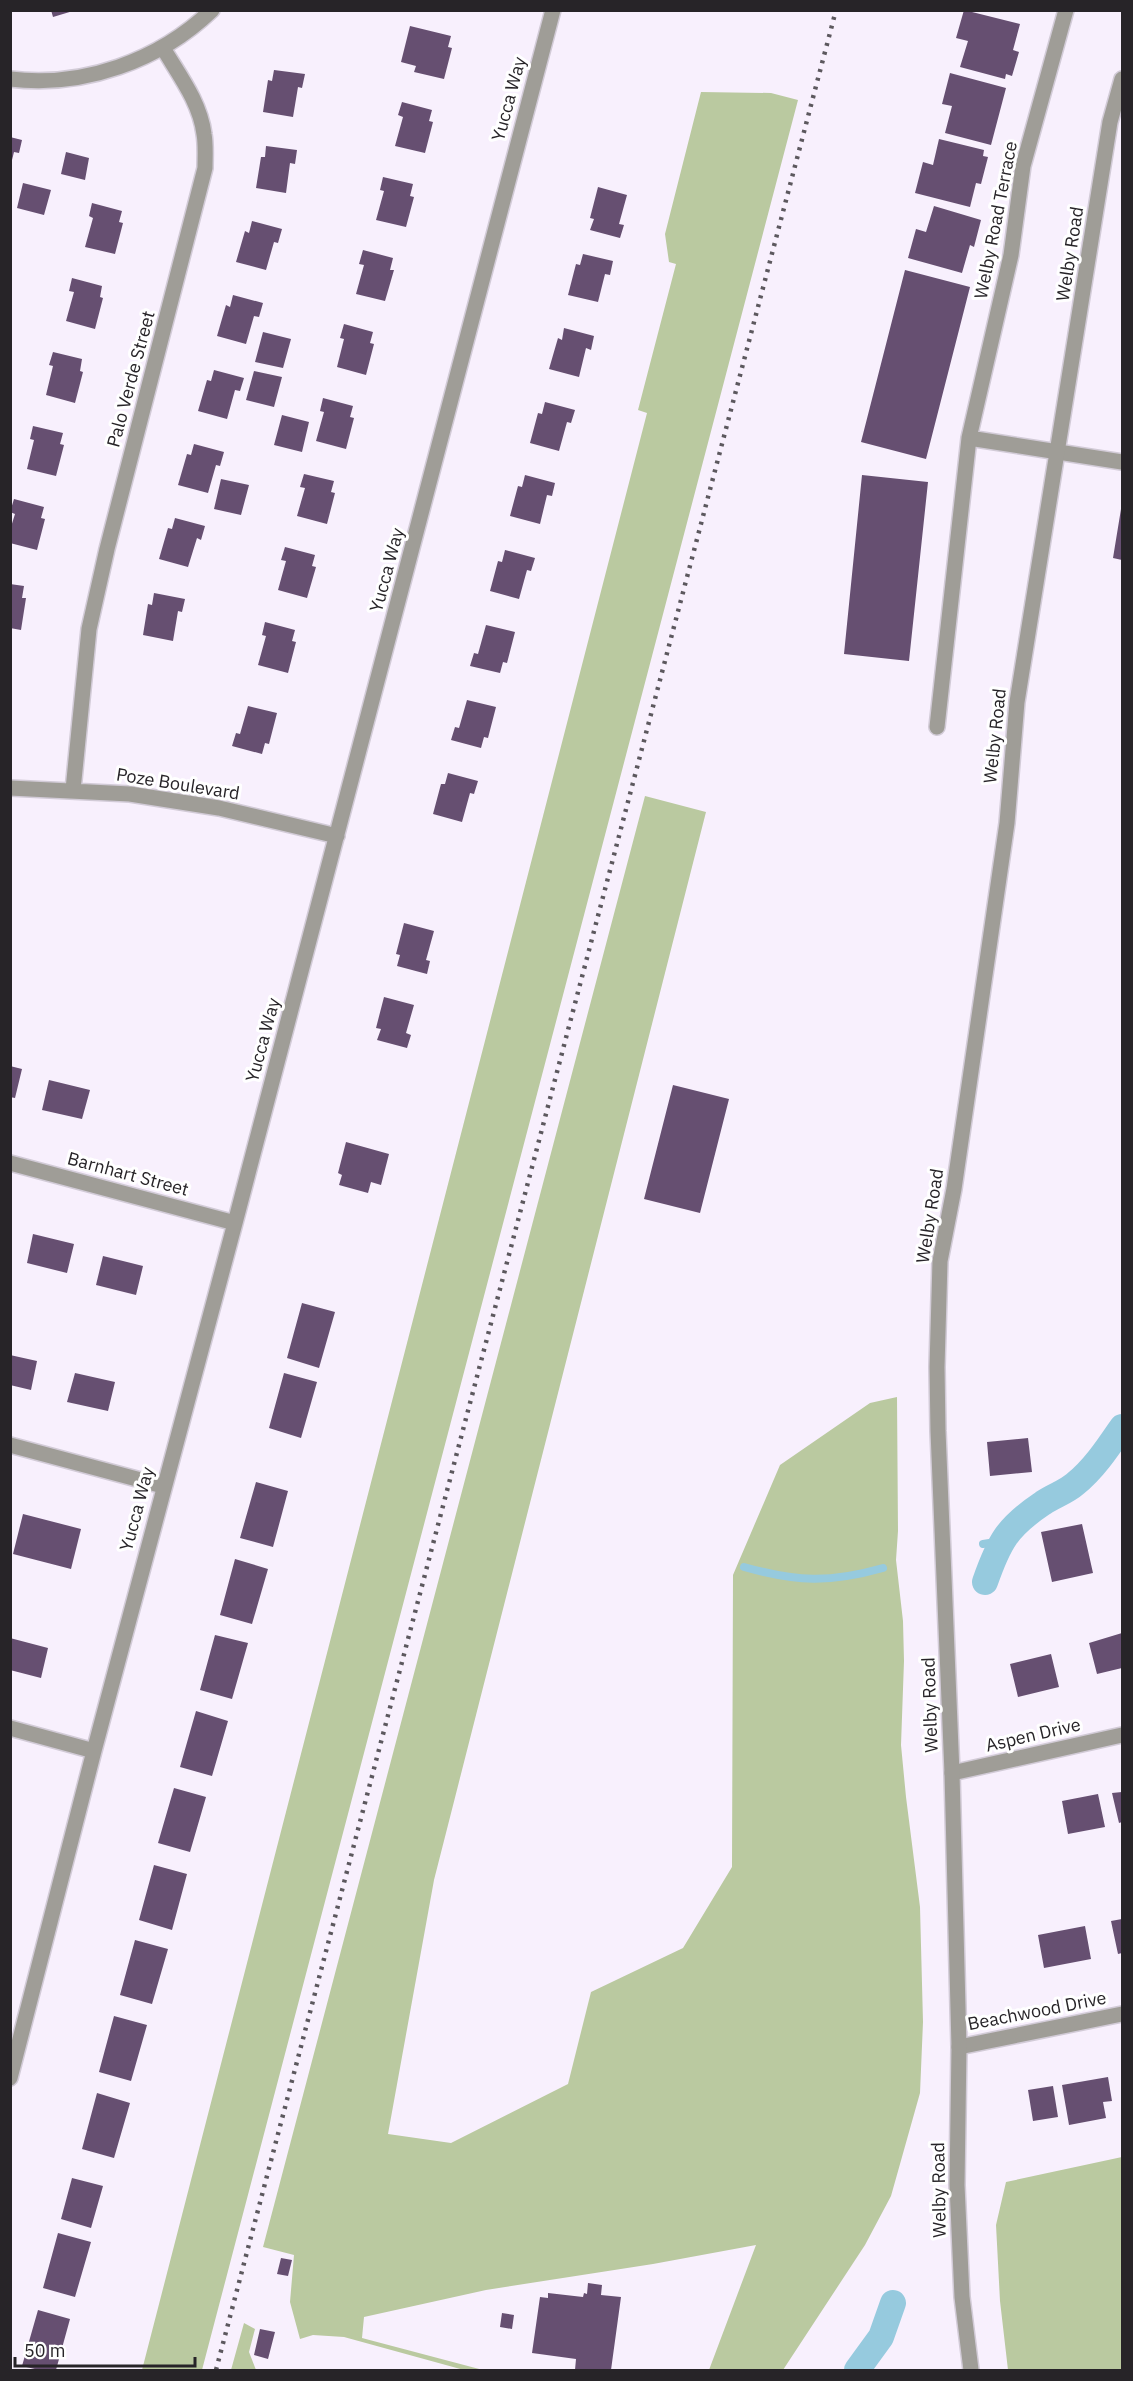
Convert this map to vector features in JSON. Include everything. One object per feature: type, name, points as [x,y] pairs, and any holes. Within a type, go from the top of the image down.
[{"type":"street","points":[[10,79],[44,81],[94,74],[136,62],[163,48],[201,21],[212,10]]},
{"type":"street","name":"Yucca Way","points":[[10,2078],[94,1751],[553,10]]},
{"type":"street","name":"Welby Road Terrace","points":[[937,727],[969,438],[1011,255],[1023,166],[1066,10]]},
{"type":"street","name":"Palo Verde Street","points":[[73,790],[89,629],[107,549],[205,168],[204,134],[197,108],[163,48]]},
{"type":"street","name":"Welby Road","points":[[971,2370],[962,2297],[958,2208],[959,2047],[952,1773],[938,1421],[940,1261],[954,1190],[1007,823],[1017,702],[1110,122],[1122,79]]},
{"type":"street","points":[[969,438],[1122,462]]},
{"type":"street","name":"Poze Boulevard","points":[[10,788],[130,794],[219,808],[337,836]]},
{"type":"street","name":"Barnhart Street","points":[[10,1163],[235,1223]]},
{"type":"street","points":[[10,1445],[164,1486]]},
{"type":"street","points":[[10,1728],[94,1751]]},
{"type":"street","name":"Aspen Drive","points":[[952,1773],[1122,1735]]},
{"type":"street","points":[[10,2014],[26,2018]]},
{"type":"street","name":"Beachwood Drive","points":[[959,2047],[1122,2014]]},
{"type":"green space","points":[[701,92],[771,93],[798,100],[202,2370],[142,2370],[647,413],[638,410],[676,264],[669,262],[665,234]]},
{"type":"green space","points":[[645,796],[706,812],[434,1880],[388,2134],[451,2143],[568,2084],[591,1992],[683,1948],[732,1867],[733,1575],[780,1465],[870,1403],[897,1397],[898,1531],[896,1560],[903,1621],[904,1661],[901,1745],[920,1907],[923,2022],[920,2093],[891,2196],[865,2245],[783,2370],[709,2370],[756,2245],[653,2264],[486,2290],[364,2317],[362,2338],[483,2370],[464,2370],[344,2337],[313,2335],[300,2339],[290,2302],[294,2255],[263,2247]]},
{"type":"green space","points":[[1122,2157],[1122,2370],[1008,2370],[1000,2301],[996,2225],[1006,2182]]},
{"type":"green space","points":[[244,2323],[255,2329],[249,2352],[256,2370],[231,2370]]},
{"type":"building","points":[[51,10],[73,10],[73,11],[53,17]]},
{"type":"building","points":[[964,10],[1020,24],[1013,50],[1019,52],[1012,76],[1006,74],[1005,79],[960,67],[968,41],[956,38]]},
{"type":"building","points":[[410,26],[451,36],[448,47],[452,48],[444,79],[414,72],[416,66],[401,62]]},
{"type":"building","points":[[274,70],[305,74],[302,88],[298,87],[293,117],[263,112],[268,80],[272,81]]},
{"type":"building","points":[[950,73],[1006,88],[991,145],[945,133],[952,106],[942,104]]},
{"type":"building","points":[[402,102],[432,110],[429,121],[433,122],[425,153],[395,146],[403,117],[398,115]]},
{"type":"building","points":[[10,137],[22,140],[19,153],[14,152],[11,164]]},
{"type":"building","points":[[939,139],[984,150],[983,156],[988,157],[981,184],[976,183],[970,207],[915,193],[923,162],[933,165]]},
{"type":"building","points":[[266,146],[297,150],[295,164],[290,163],[286,193],[256,188],[261,157],[265,157]]},
{"type":"building","points":[[66,152],[89,158],[85,180],[61,174]]},
{"type":"building","points":[[383,177],[413,184],[410,196],[414,197],[406,227],[376,220],[384,191],[380,190]]},
{"type":"building","points":[[23,183],[51,190],[44,215],[17,208]]},
{"type":"building","points":[[598,187],[627,195],[619,224],[624,225],[620,238],[590,230],[594,219],[590,218]]},
{"type":"building","points":[[92,203],[122,211],[119,222],[123,223],[115,254],[85,247],[93,218],[89,216]]},
{"type":"building","points":[[934,206],[981,220],[974,247],[970,245],[962,273],[908,258],[916,229],[926,232]]},
{"type":"building","points":[[252,221],[282,229],[278,243],[274,242],[266,270],[236,262],[245,231],[249,233]]},
{"type":"building","points":[[363,250],[393,258],[390,270],[394,270],[385,301],[356,294],[364,265],[359,264]]},
{"type":"building","points":[[583,254],[613,261],[610,275],[605,274],[598,302],[568,295],[576,264],[580,265]]},
{"type":"building","points":[[905,270],[970,287],[926,459],[861,442]]},
{"type":"building","points":[[72,278],[102,286],[100,297],[103,298],[95,329],[66,321],[74,292],[69,291]]},
{"type":"building","points":[[233,295],[263,303],[259,317],[254,316],[246,344],[217,336],[226,305],[230,307]]},
{"type":"building","points":[[344,324],[373,332],[370,343],[374,344],[366,375],[337,367],[344,339],[340,338]]},
{"type":"building","points":[[564,328],[594,336],[591,350],[586,348],[579,377],[549,369],[558,338],[562,340]]},
{"type":"building","points":[[263,332],[291,339],[283,368],[255,362]]},
{"type":"building","points":[[53,352],[82,359],[80,371],[83,372],[75,403],[46,395],[53,366],[49,365]]},
{"type":"building","points":[[214,370],[244,378],[240,391],[235,390],[227,419],[198,411],[207,380],[211,381]]},
{"type":"building","points":[[254,371],[282,377],[274,407],[246,400]]},
{"type":"building","points":[[323,398],[353,406],[350,417],[354,418],[346,449],[316,441],[324,412],[320,411]]},
{"type":"building","points":[[545,402],[575,410],[571,423],[567,422],[559,451],[530,443],[538,413],[542,414]]},
{"type":"building","points":[[282,415],[309,422],[302,452],[274,445]]},
{"type":"building","points":[[33,426],[63,433],[60,444],[64,445],[56,476],[27,469],[34,440],[30,439]]},
{"type":"building","points":[[194,444],[224,452],[220,466],[216,465],[208,493],[178,485],[187,454],[191,455]]},
{"type":"building","points":[[304,474],[334,481],[331,492],[335,493],[327,524],[297,516],[305,488],[300,487]]},
{"type":"building","points":[[525,475],[555,483],[552,496],[547,495],[540,524],[510,516],[518,486],[522,487]]},
{"type":"building","points":[[862,475],[928,482],[909,661],[844,654]]},
{"type":"building","points":[[221,479],[249,485],[241,515],[214,509]]},
{"type":"building","points":[[14,499],[44,507],[41,518],[45,519],[37,550],[10,543],[10,530],[15,514],[10,512]]},
{"type":"building","points":[[1122,509],[1122,560],[1113,558]]},
{"type":"building","points":[[175,518],[205,526],[201,540],[197,538],[188,567],[159,559],[168,528],[172,529]]},
{"type":"building","points":[[285,547],[315,555],[312,566],[316,567],[307,598],[278,590],[286,561],[281,560]]},
{"type":"building","points":[[505,550],[535,558],[531,571],[527,570],[519,599],[490,591],[498,561],[502,562]]},
{"type":"building","points":[[10,584],[24,586],[22,598],[26,598],[21,630],[10,628]]},
{"type":"building","points":[[154,593],[185,599],[182,612],[178,611],[173,641],[143,635],[148,604],[152,605]]},
{"type":"building","points":[[265,622],[295,630],[292,641],[296,642],[288,673],[258,665],[266,636],[262,635]]},
{"type":"building","points":[[486,625],[515,632],[507,663],[503,662],[500,673],[470,666],[474,653],[478,654]]},
{"type":"building","points":[[467,700],[496,707],[488,738],[484,737],[481,748],[451,740],[455,727],[459,728]]},
{"type":"building","points":[[248,706],[277,713],[269,744],[265,743],[262,754],[232,746],[236,733],[240,734]]},
{"type":"building","points":[[448,773],[478,781],[474,794],[470,793],[462,822],[433,814],[441,784],[445,784]]},
{"type":"building","points":[[404,923],[434,931],[426,960],[430,961],[427,974],[397,966],[400,955],[396,954]]},
{"type":"building","points":[[384,997],[414,1005],[406,1033],[411,1035],[407,1048],[377,1040],[381,1029],[376,1028]]},
{"type":"building","points":[[10,1066],[22,1069],[15,1098],[10,1097]]},
{"type":"building","points":[[49,1080],[90,1090],[82,1119],[42,1110]]},
{"type":"building","points":[[673,1085],[729,1099],[700,1213],[644,1199]]},
{"type":"building","points":[[346,1142],[389,1154],[381,1185],[371,1182],[368,1193],[339,1185],[342,1175],[338,1173]]},
{"type":"building","points":[[33,1234],[74,1244],[67,1273],[27,1263]]},
{"type":"building","points":[[103,1256],[143,1266],[136,1295],[96,1285]]},
{"type":"building","points":[[302,1303],[335,1312],[319,1368],[287,1358]]},
{"type":"building","points":[[10,1355],[37,1361],[31,1390],[10,1385]]},
{"type":"building","points":[[75,1373],[115,1382],[108,1411],[67,1402]]},
{"type":"building","points":[[284,1373],[317,1382],[301,1438],[269,1428]]},
{"type":"building","points":[[1028,1438],[1032,1472],[990,1476],[987,1442]]},
{"type":"building","points":[[256,1482],[288,1491],[273,1547],[240,1538]]},
{"type":"building","points":[[23,1514],[81,1529],[71,1569],[13,1554]]},
{"type":"building","points":[[1082,1524],[1093,1573],[1052,1582],[1041,1532]]},
{"type":"building","points":[[235,1559],[268,1569],[252,1624],[220,1615]]},
{"type":"building","points":[[1122,1633],[1122,1668],[1097,1674],[1089,1643]]},
{"type":"building","points":[[215,1635],[248,1643],[232,1699],[200,1690]]},
{"type":"building","points":[[10,1638],[48,1648],[41,1678],[10,1670]]},
{"type":"building","points":[[1051,1654],[1059,1687],[1018,1697],[1010,1664]]},
{"type":"building","points":[[196,1711],[228,1721],[212,1776],[180,1767]]},
{"type":"building","points":[[174,1788],[206,1797],[190,1852],[158,1843]]},
{"type":"building","points":[[1122,1792],[1122,1822],[1119,1823],[1112,1793]]},
{"type":"building","points":[[1098,1794],[1105,1827],[1068,1834],[1062,1801]]},
{"type":"building","points":[[154,1865],[187,1874],[172,1930],[139,1920]]},
{"type":"building","points":[[1122,1919],[1122,1953],[1118,1954],[1111,1921]]},
{"type":"building","points":[[1085,1926],[1091,1959],[1044,1968],[1038,1935]]},
{"type":"building","points":[[135,1940],[168,1949],[152,2004],[120,1995]]},
{"type":"building","points":[[114,2016],[147,2025],[131,2081],[99,2072]]},
{"type":"building","points":[[1108,2077],[1112,2101],[1103,2102],[1106,2118],[1069,2125],[1062,2085]]},
{"type":"building","points":[[1053,2086],[1058,2117],[1033,2121],[1028,2090]]},
{"type":"building","points":[[97,2093],[130,2103],[114,2158],[82,2149]]},
{"type":"building","points":[[72,2178],[103,2186],[91,2228],[61,2219]]},
{"type":"building","points":[[58,2233],[91,2242],[75,2297],[43,2288]]},
{"type":"building","points":[[281,2258],[292,2260],[288,2276],[277,2274]]},
{"type":"building","points":[[588,2283],[602,2285],[601,2295],[621,2297],[611,2370],[575,2370],[576,2359],[532,2353],[540,2297],[548,2298],[548,2293],[583,2297],[584,2293],[587,2294]]},
{"type":"building","points":[[38,2310],[70,2319],[56,2370],[39,2370],[22,2366]]},
{"type":"building","points":[[502,2313],[514,2315],[512,2329],[500,2327]]},
{"type":"building","points":[[260,2329],[275,2332],[268,2359],[254,2355]]},
{"type":"waterway","points":[[985,1582],[1000,1546],[1013,1528],[1031,1512],[1082,1478],[1101,1457],[1122,1427]]},
{"type":"waterway","points":[[983,1544],[1002,1541]]},
{"type":"waterway","points":[[744,1567],[781,1576],[814,1579],[846,1576],[883,1568]]},
{"type":"waterway","points":[[857,2370],[881,2337],[893,2303]]},
{"type":"railway","points":[[216,2370],[836,10]]}]
